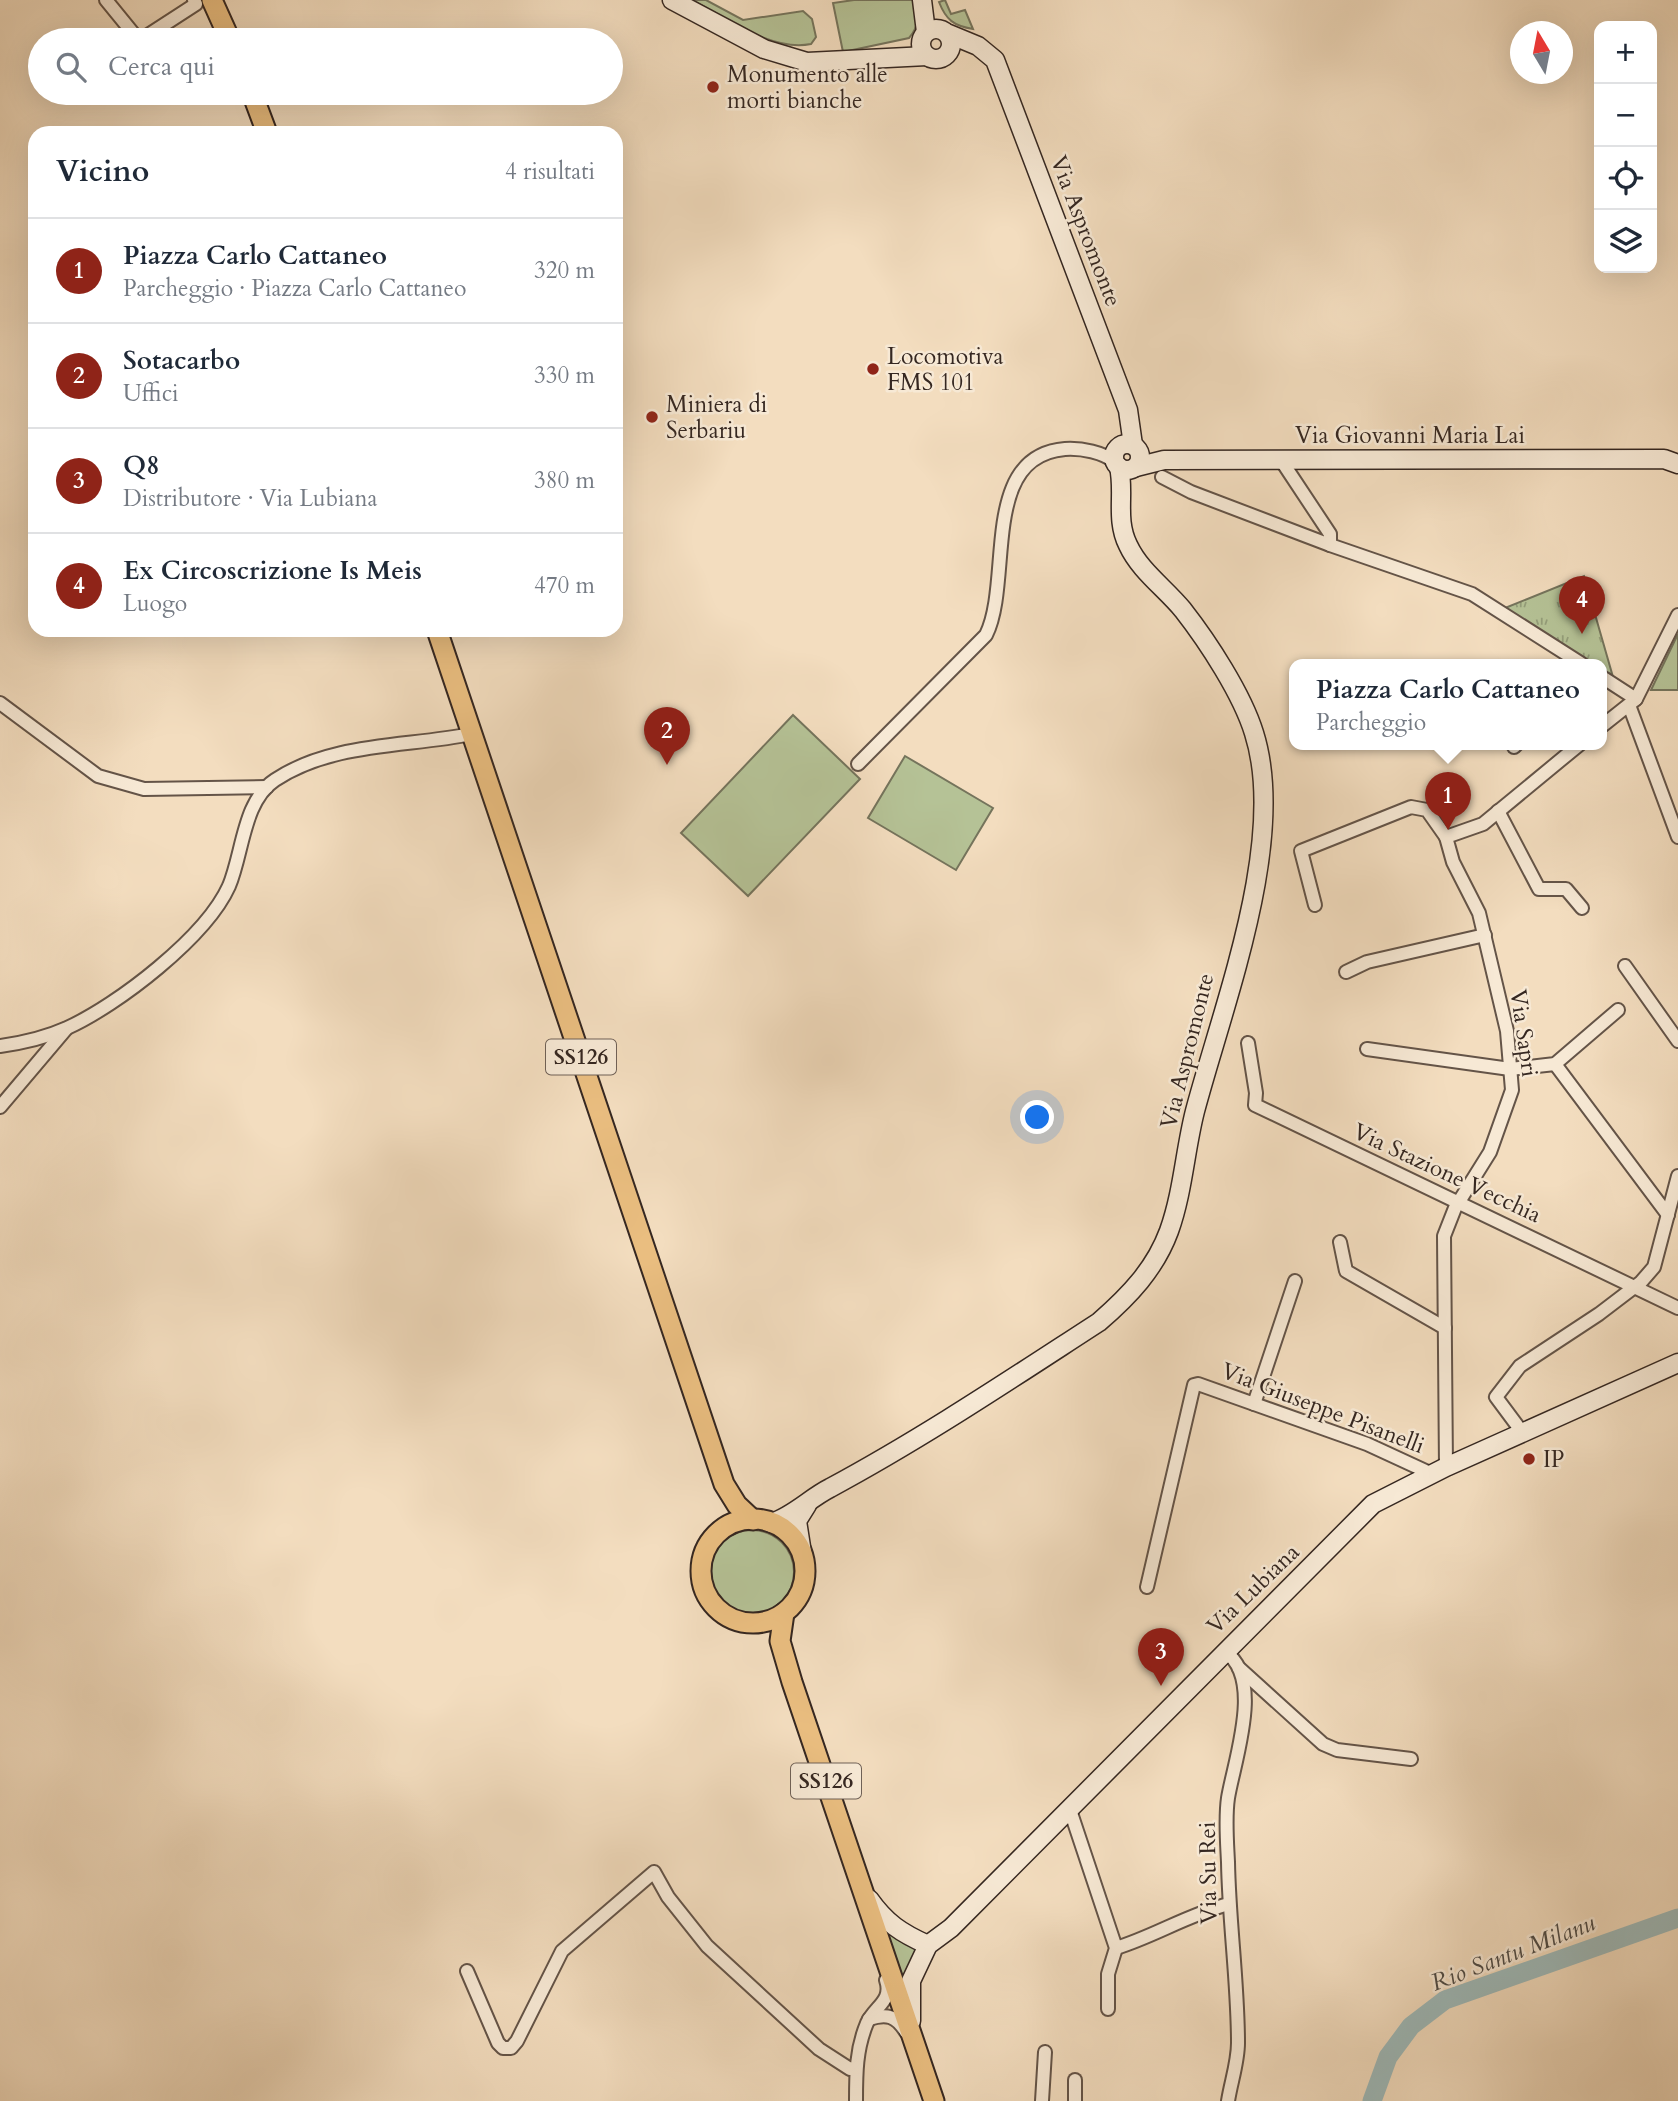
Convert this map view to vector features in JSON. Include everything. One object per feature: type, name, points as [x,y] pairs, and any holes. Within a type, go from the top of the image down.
[{"type":"main road","points":[[212,0],[225,28]]},
{"type":"main road","points":[[672,0],[764,49],[807,62],[927,56],[937,59],[948,53],[973,50],[985,52]]},
{"type":"main road","points":[[922,0],[934,33],[952,44],[948,53]]},
{"type":"main road","points":[[927,56],[922,49],[934,33],[932,0]]},
{"type":"main road","points":[[863,61],[934,33],[985,52]]},
{"type":"main road","name":"Via Aspromonte","points":[[762,1521],[781,1520],[819,1493],[893,1454],[1100,1322],[1127,1298],[1153,1265],[1169,1231],[1194,1115],[1256,883],[1262,842],[1264,781],[1247,714],[1183,610],[1133,556],[1126,542],[1119,519],[1132,459],[1128,410],[1000,72],[995,60],[985,52]]},
{"type":"main road","points":[[256,105],[264,126]]},
{"type":"main road","name":"Via Giovanni Maria Lai","points":[[1132,459],[1673,459]]},
{"type":"main road","name":"SS126","points":[[439,637],[724,1484],[737,1505],[789,1535],[802,1553]]},
{"type":"main road","name":"Via Lubiana","points":[[918,2053],[909,1995],[911,1981],[928,1945],[951,1928],[1373,1504],[1439,1470],[1678,1363]]},
{"type":"main road","name":"SS126","points":[[724,1484],[726,1527]]},
{"type":"main road","name":"Via Aspromonte","points":[[802,1553],[797,1521],[800,1512],[819,1493]]},
{"type":"main road","points":[[762,1521],[726,1527],[713,1537],[705,1551],[701,1566],[704,1590],[712,1604],[724,1615],[738,1622],[755,1623],[784,1613],[803,1586],[805,1569],[802,1553]]},
{"type":"main road","name":"SS126","points":[[784,1613],[780,1641],[789,1671],[934,2101]]},
{"type":"main road","name":"SS126","points":[[755,1623],[769,1634],[789,1671]]},
{"type":"main road","points":[[863,1891],[884,1921],[897,1931],[928,1945]]},
{"type":"street","points":[[106,0],[129,28]]},
{"type":"street","points":[[159,28],[196,5],[194,0]]},
{"type":"street","points":[[858,764],[986,635],[994,619],[1004,524],[1011,488],[1018,475],[1039,457],[1058,450],[1132,459],[1191,492],[1330,545],[1472,594],[1574,659]]},
{"type":"street","points":[[1281,460],[1331,534],[1330,545]]},
{"type":"street","points":[[1607,722],[1632,702],[1678,615]]},
{"type":"street","points":[[1607,681],[1632,702],[1678,838]]},
{"type":"street","points":[[0,703],[98,776],[144,789],[267,786],[293,770],[360,749],[471,734]]},
{"type":"street","points":[[1446,837],[1483,824],[1573,750]]},
{"type":"street","points":[[0,1046],[66,1028],[107,1004],[181,949],[201,928],[229,886],[249,820],[267,786]]},
{"type":"street","name":"Via Sapri","points":[[1315,905],[1301,851],[1411,807],[1427,810],[1446,837],[1453,862],[1479,913],[1507,1031],[1512,1090],[1490,1152],[1446,1224],[1444,1236],[1445,1328],[1439,1470]]},
{"type":"street","points":[[1498,811],[1539,889],[1566,889],[1582,908]]},
{"type":"street","points":[[1346,972],[1367,962],[1485,935]]},
{"type":"street","points":[[1625,966],[1678,1041]]},
{"type":"street","points":[[1367,1049],[1510,1069],[1555,1064],[1618,1010]]},
{"type":"street","points":[[0,1107],[66,1028]]},
{"type":"street","name":"Via Stazione Vecchia","points":[[1248,1043],[1256,1093],[1255,1105],[1678,1308]]},
{"type":"street","points":[[1555,1064],[1668,1215]]},
{"type":"street","points":[[1522,1432],[1496,1397],[1520,1366],[1634,1287],[1654,1268],[1678,1176]]},
{"type":"street","points":[[1340,1242],[1346,1271],[1445,1328]]},
{"type":"street","points":[[1254,1404],[1295,1281]]},
{"type":"street","name":"Via Giuseppe Pisanelli","points":[[1147,1587],[1194,1385],[1198,1384],[1439,1470]]},
{"type":"street","name":"Via Su Rei","points":[[1224,1651],[1231,1656],[1238,1668],[1245,1698],[1242,1739],[1228,1799],[1229,1904],[1238,2046],[1228,2101]]},
{"type":"street","points":[[1238,1668],[1323,1744],[1337,1751],[1410,1759]]},
{"type":"street","points":[[1069,1807],[1116,1948],[1108,1974],[1108,2009]]},
{"type":"street","points":[[467,1971],[498,2043],[503,2048],[511,2048],[562,1951],[654,1872],[668,1897],[707,1946],[819,2049],[850,2069],[855,2068]]},
{"type":"street","points":[[1116,1948],[1138,1941],[1203,1910],[1229,1904]]},
{"type":"street","points":[[856,2101],[855,2068],[869,2019],[886,2001],[889,1988],[879,1956],[878,1938]]},
{"type":"street","points":[[869,2019],[885,2015],[899,2021],[918,2053]]},
{"type":"street","points":[[1042,2101],[1045,2052]]},
{"type":"street","points":[[1075,2080],[1075,2101]]},
{"type":"green space","points":[[692,0],[706,0],[743,20],[803,11],[812,19],[816,37],[811,44],[780,43],[750,32]]},
{"type":"green space","points":[[854,0],[914,0],[917,15],[915,29],[909,38],[843,52],[833,3]]},
{"type":"green space","points":[[945,0],[951,14],[965,10],[973,29],[956,24],[948,18],[939,2]]},
{"type":"green space","points":[[1584,576],[1613,677],[1607,673],[1607,659],[1584,659],[1505,608]]},
{"type":"green space","points":[[1678,634],[1678,690],[1651,690]]},
{"type":"green space","points":[[793,715],[860,779],[748,896],[681,833]]},
{"type":"green space","points":[[905,756],[993,808],[956,870],[868,818]]},
{"type":"green space","points":[[752,1530],[768,1533],[782,1542],[791,1556],[794,1572],[791,1588],[782,1602],[768,1611],[752,1614],[736,1611],[722,1602],[713,1588],[710,1572],[713,1556],[722,1542],[736,1533]]},
{"type":"green space","points":[[887,1933],[921,1948],[906,1975],[900,1975]]},
{"type":"waterway","name":"Rio Santu Milanu","points":[[1372,2101],[1388,2057],[1411,2026],[1445,2000],[1678,1918]]},
{"type":"place","name":"Monumento alle morti bianche","points":[[713,87]]},
{"type":"place","name":"Locomotiva FMS 101","points":[[873,369]]},
{"type":"place","name":"Miniera di Serbariu","points":[[652,417]]},
{"type":"place","name":"Ex Circoscrizione Is Meis","points":[[1582,634]]},
{"type":"place","name":"Sotacarbo","points":[[667,765]]},
{"type":"place","name":"Piazza Carlo Cattaneo","points":[[1448,830]]},
{"type":"place","name":"IP","points":[[1529,1459]]},
{"type":"place","name":"Q8","points":[[1161,1686]]}]
